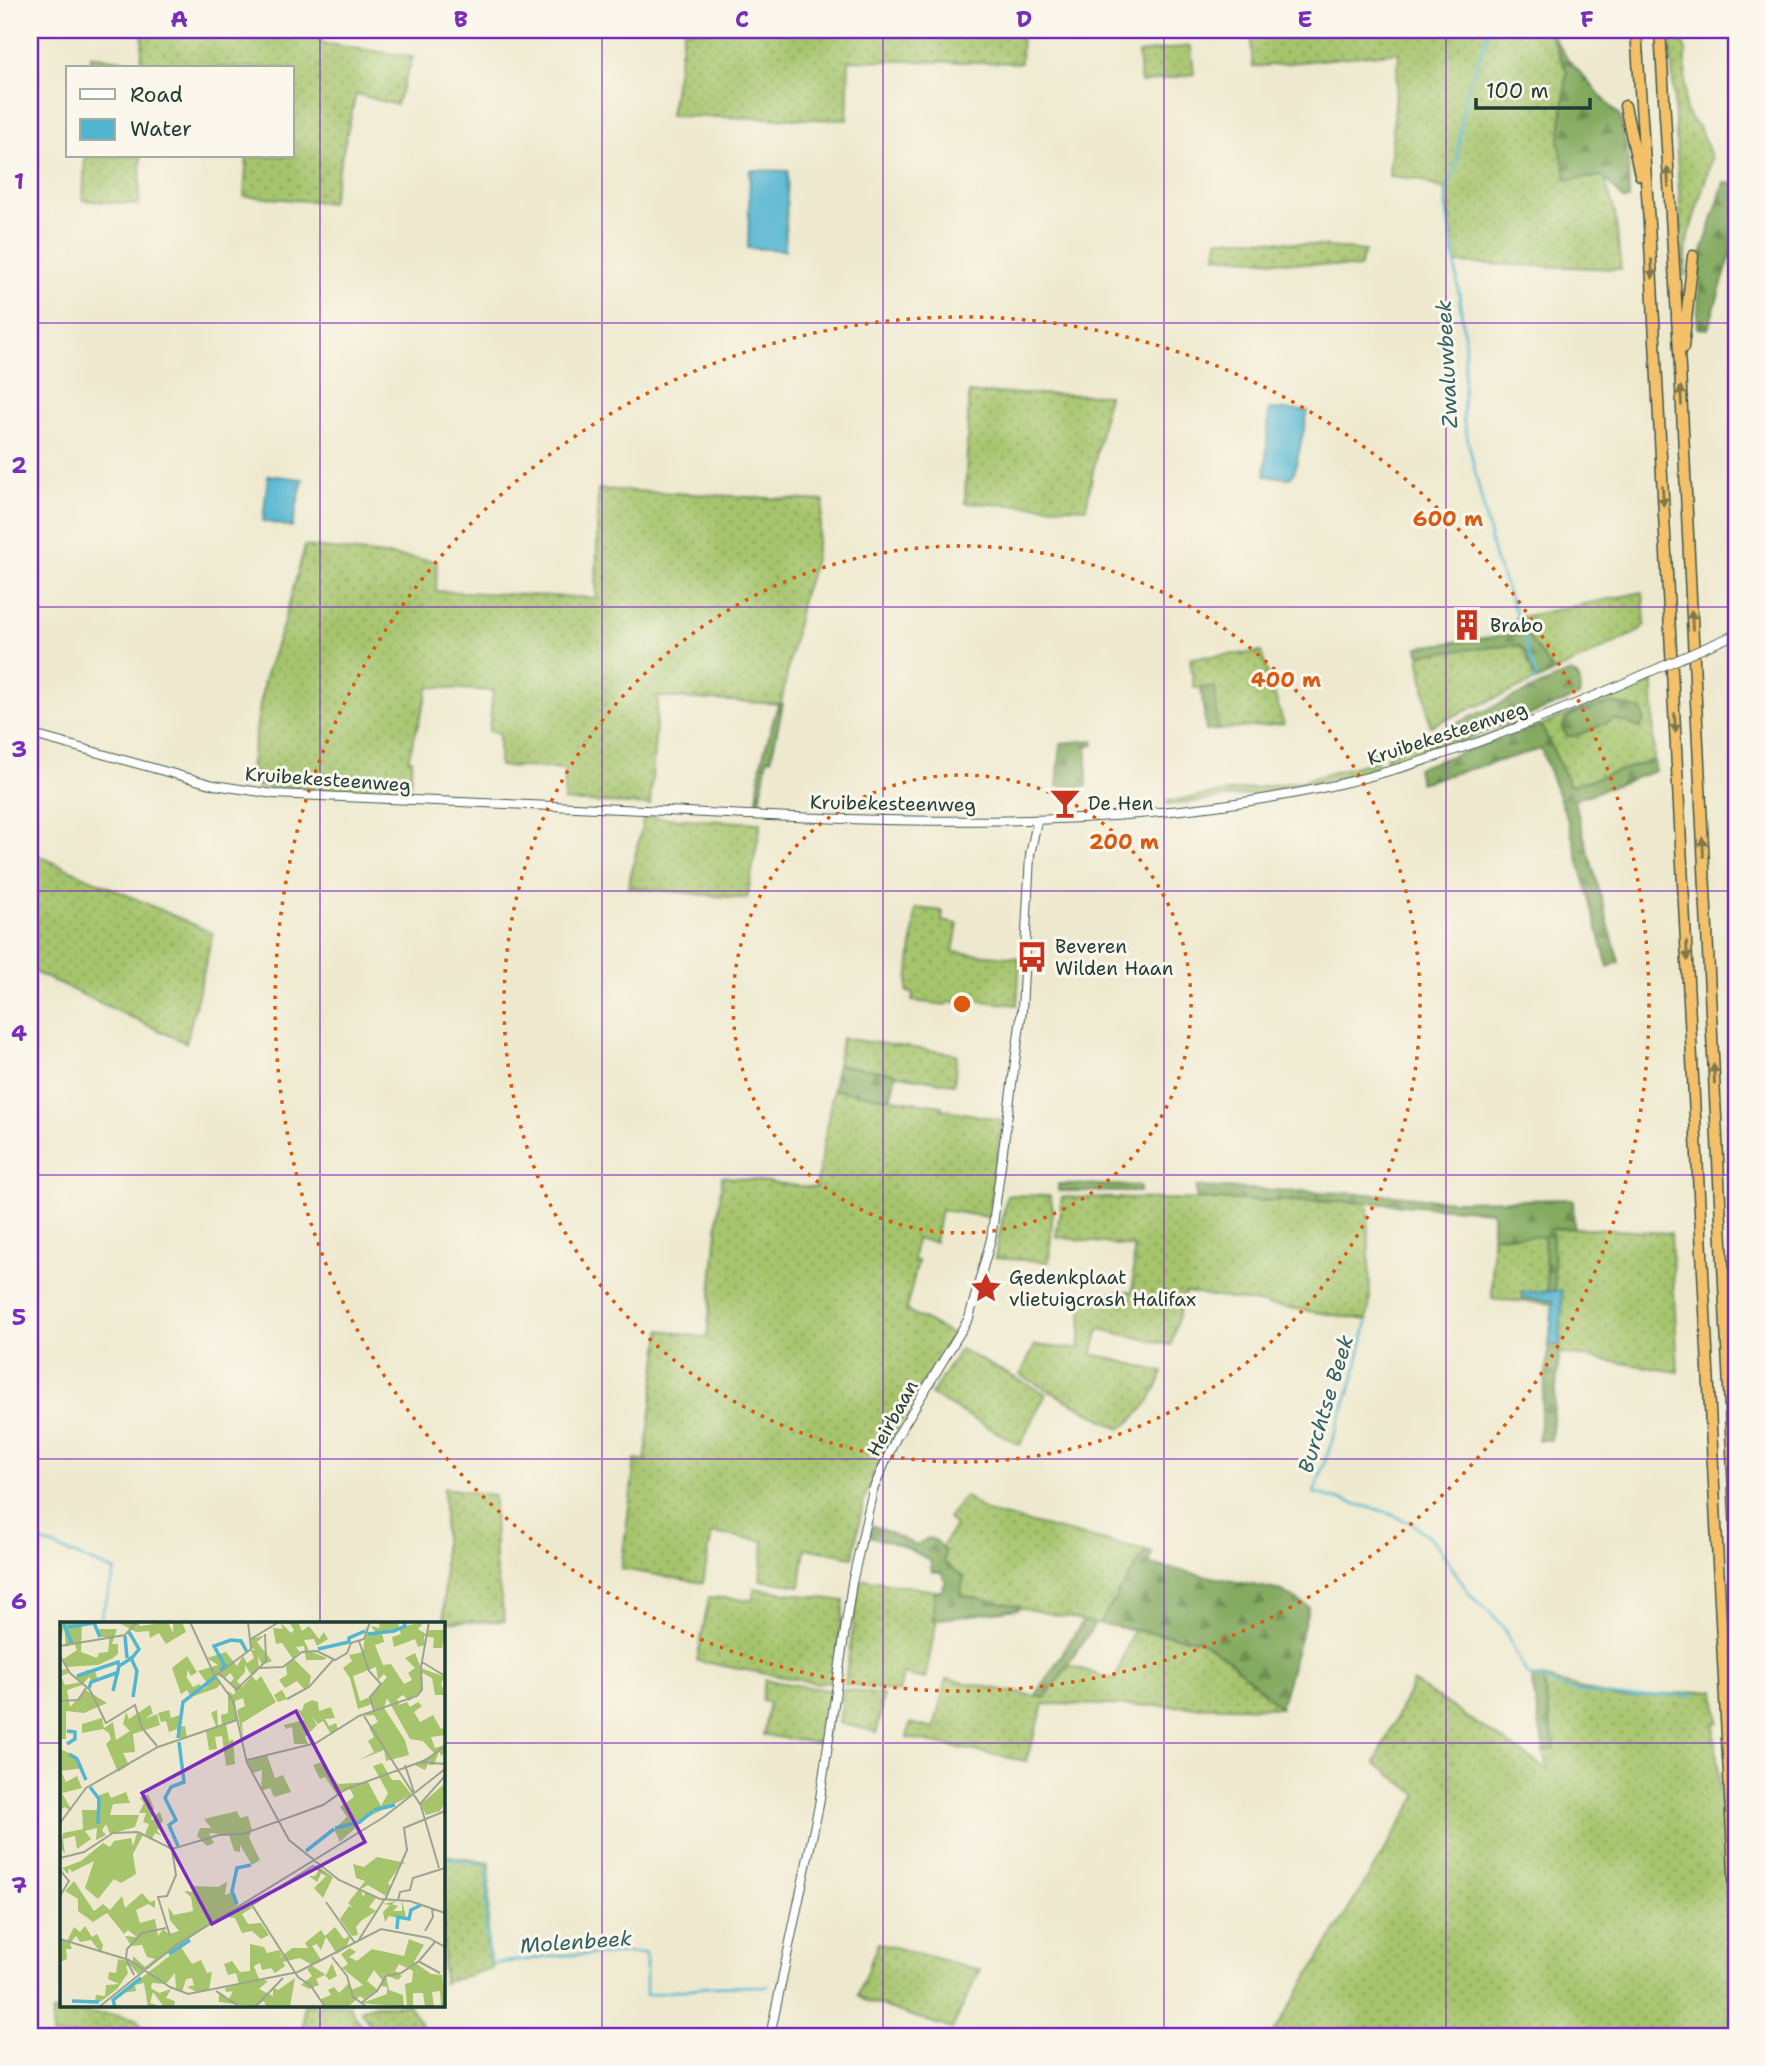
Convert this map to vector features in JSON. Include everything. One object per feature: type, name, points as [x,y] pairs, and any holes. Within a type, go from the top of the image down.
[{"type":"highway","points":[[1636,30],[1649,224],[1736,1912]]},
{"type":"highway","points":[[1660,30],[1680,368],[1736,1534]]},
{"type":"highway","points":[[1625,106],[1649,224]]},
{"type":"highway","points":[[1680,368],[1693,256]]},
{"type":"street","name":"Kruibekesteenweg","points":[[30,734],[214,785],[274,794],[776,817],[1037,821],[1252,801],[1318,789],[1450,752],[1517,729],[1735,635]]},
{"type":"street","name":"Heirbaan","points":[[770,2036],[819,1805],[852,1583],[869,1503],[896,1438],[969,1318],[991,1239],[1022,1010],[1030,855],[1037,821]]},
{"type":"green space","points":[[143,30],[320,30],[321,43],[413,57],[396,105],[356,94],[331,203],[244,196],[247,158],[294,158],[294,66],[90,66],[91,56],[141,63]]},
{"type":"green space","points":[[684,30],[1118,30],[1119,32],[1022,31],[1021,63],[849,60],[847,120],[670,116]]},
{"type":"green space","points":[[1250,30],[1549,30],[1567,72],[1564,111],[1568,180],[1604,176],[1615,213],[1621,269],[1455,263],[1445,190],[1417,179],[1389,176],[1399,52],[1253,67]]},
{"type":"green space","points":[[1549,30],[1567,58],[1620,117],[1628,156],[1629,199],[1624,200],[1603,176],[1567,180],[1559,143],[1567,72]]},
{"type":"green space","points":[[1670,30],[1678,30],[1686,51],[1685,111],[1700,129],[1712,158],[1688,237],[1684,278]]},
{"type":"green space","points":[[1191,46],[1194,74],[1141,83],[1138,53]]},
{"type":"green space","points":[[85,158],[141,158],[139,205],[83,200]]},
{"type":"green space","points":[[1724,182],[1736,185],[1736,238],[1708,329],[1697,328],[1701,256]]},
{"type":"green space","points":[[1218,239],[1258,239],[1365,251],[1359,268],[1216,256]]},
{"type":"green space","points":[[969,393],[1108,395],[1086,508],[965,503]]},
{"type":"green space","points":[[598,489],[824,501],[814,563],[802,599],[781,704],[658,697],[650,805],[564,801],[565,769],[499,766],[499,733],[489,731],[493,691],[429,687],[408,759],[412,760],[409,794],[255,786],[249,775],[264,680],[305,546],[437,561],[436,591],[596,598]]},
{"type":"green space","points":[[1643,592],[1645,624],[1638,632],[1554,672],[1532,642],[1521,617]]},
{"type":"green space","points":[[1521,616],[1532,642],[1554,672],[1540,679],[1534,678],[1525,651],[1518,645],[1419,654],[1418,647],[1520,633],[1515,618]]},
{"type":"green space","points":[[1518,645],[1525,651],[1534,677],[1540,679],[1430,726],[1419,654]]},
{"type":"green space","points":[[1261,652],[1284,724],[1218,730],[1215,687],[1194,688],[1190,658]]},
{"type":"green space","points":[[1570,672],[1579,679],[1579,696],[1426,755],[1424,752],[1426,737]]},
{"type":"green space","points":[[1653,681],[1654,760],[1570,786],[1541,725]],"holes":[[[1613,703],[1641,710],[1627,722],[1615,719],[1576,736]]]},
{"type":"green space","points":[[1215,687],[1218,730],[1206,731],[1201,688]]},
{"type":"green space","points":[[1613,703],[1642,710],[1644,720],[1640,728],[1615,719],[1576,736],[1567,736],[1562,729],[1565,720],[1577,712]]},
{"type":"green space","points":[[778,704],[783,704],[771,759],[767,758],[759,810],[756,809],[761,763]]},
{"type":"green space","points":[[1541,725],[1570,786],[1654,760],[1655,771],[1574,800],[1619,962],[1608,967],[1568,821],[1541,749],[1420,783],[1417,768]]},
{"type":"green space","points":[[1426,737],[1423,742],[1426,755],[1392,766],[1387,763],[1386,757],[1396,749]]},
{"type":"green space","points":[[1093,740],[1094,745],[1087,746],[1087,787],[1057,786],[1061,743]]},
{"type":"green space","points":[[1377,747],[1377,765],[1366,772],[1263,793],[1168,805],[1167,801],[1301,781],[1372,762],[1370,750]]},
{"type":"green space","points":[[644,817],[761,823],[747,899],[628,887]]},
{"type":"green space","points":[[30,852],[213,933],[186,1043],[30,970]]},
{"type":"green space","points":[[916,908],[943,911],[942,921],[958,924],[953,952],[1020,958],[1017,1005],[962,999],[961,1003],[948,1002],[947,1005],[912,1001],[913,993],[907,992]]},
{"type":"green space","points":[[842,1038],[957,1054],[954,1084],[837,1065]]},
{"type":"green space","points":[[837,1065],[896,1073],[891,1098],[833,1090]]},
{"type":"green space","points":[[833,1090],[942,1106],[942,1109],[1002,1120],[989,1217],[941,1210],[935,1242],[916,1239],[913,1260],[918,1261],[906,1310],[955,1336],[916,1394],[873,1476],[865,1498],[853,1557],[805,1548],[800,1586],[760,1580],[764,1541],[712,1533],[703,1583],[621,1569],[635,1460],[645,1461],[661,1330],[707,1338],[722,1176],[816,1188]]},
{"type":"green space","points":[[1058,1184],[1140,1186],[1140,1192],[1058,1191]]},
{"type":"green space","points":[[1196,1187],[1396,1195],[1453,1201],[1573,1199],[1574,1228],[1552,1229],[1555,1292],[1548,1292],[1544,1237],[1492,1235],[1492,1211],[1357,1202],[1196,1199]]},
{"type":"green space","points":[[1007,1195],[1050,1196],[1053,1208],[1049,1262],[995,1258]]},
{"type":"green space","points":[[1062,1197],[1368,1203],[1370,1301],[1367,1320],[1185,1292],[1171,1345],[1099,1329],[1092,1354],[1163,1372],[1147,1404],[1135,1418],[1120,1429],[1020,1375],[1035,1345],[1079,1349],[1084,1296],[1133,1291],[1134,1247],[1056,1237]]},
{"type":"green space","points":[[1552,1229],[1671,1233],[1678,1372],[1560,1353],[1562,1292],[1555,1292]]},
{"type":"green space","points":[[1492,1235],[1544,1236],[1548,1292],[1522,1292],[1522,1298],[1553,1301],[1553,1304],[1492,1299]]},
{"type":"green space","points":[[1549,1345],[1560,1345],[1551,1440],[1538,1440]]},
{"type":"green space","points":[[960,1349],[1046,1394],[1020,1445],[931,1395]]},
{"type":"green space","points":[[444,1488],[494,1495],[495,1564],[505,1621],[444,1622]]},
{"type":"green space","points":[[965,1496],[987,1512],[1146,1551],[1099,1624],[960,1595],[964,1577],[944,1563],[942,1547],[955,1525],[948,1518]]},
{"type":"green space","points":[[872,1525],[916,1545],[928,1538],[935,1540],[945,1551],[944,1563],[964,1577],[960,1595],[1019,1606],[1018,1609],[932,1620],[935,1591],[941,1591],[946,1582],[941,1572],[932,1572],[930,1560],[900,1545],[869,1536]]},
{"type":"green space","points":[[1146,1551],[1152,1552],[1148,1564],[1282,1591],[1309,1607],[1280,1708],[1227,1658],[1199,1640],[1099,1624]]},
{"type":"green space","points":[[865,1579],[935,1591],[932,1619],[937,1619],[925,1679],[903,1674],[899,1692],[845,1684],[859,1583]]},
{"type":"green space","points":[[754,1588],[844,1601],[834,1681],[816,1683],[697,1661],[709,1597],[753,1600]]},
{"type":"green space","points":[[1083,1621],[1095,1624],[1045,1698],[1036,1695]]},
{"type":"green space","points":[[1133,1630],[1199,1640],[1227,1658],[1280,1708],[1044,1704],[1026,1761],[907,1738],[910,1723],[934,1729],[946,1679],[1045,1698],[1069,1665],[1115,1680]]},
{"type":"green space","points":[[1531,1677],[1543,1678],[1555,1749],[1544,1751]]},
{"type":"green space","points":[[1543,1678],[1619,1699],[1715,1690],[1718,1722],[1714,1723],[1723,1829],[1732,2036],[1272,2036],[1418,1795],[1375,1763],[1413,1682],[1548,1770],[1544,1751],[1555,1749]]},
{"type":"green space","points":[[765,1680],[834,1691],[824,1744],[763,1735],[769,1702],[762,1700]]},
{"type":"green space","points":[[844,1689],[883,1695],[877,1732],[839,1723]]},
{"type":"green space","points":[[444,1855],[490,1863],[487,1944],[492,1968],[444,1983]]},
{"type":"green space","points":[[878,1943],[980,1970],[952,2029],[864,2000],[858,1995]]},
{"type":"green space","points":[[304,2007],[350,2007],[365,2033],[360,2036],[310,2036],[309,2031],[303,2032]]},
{"type":"green space","points":[[370,2007],[410,2007],[428,2036],[377,2036],[360,2010]]},
{"type":"green space","points":[[53,2012],[119,2015],[137,2019],[147,2036],[52,2036]]},
{"type":"water","points":[[750,170],[788,171],[785,250],[748,248]]},
{"type":"water","points":[[1269,409],[1308,411],[1294,474],[1290,478],[1265,476]]},
{"type":"water","points":[[268,475],[303,479],[292,527],[263,521]]},
{"type":"water","points":[[1562,1291],[1560,1345],[1549,1345],[1553,1301],[1522,1298],[1522,1292]]},
{"type":"waterway","name":"Zwaluwbeek","points":[[1452,241],[1446,210],[1446,191],[1456,166],[1464,100],[1489,30]]},
{"type":"waterway","name":"Zwaluwbeek","points":[[1453,246],[1465,342],[1463,418],[1495,559],[1520,624],[1536,677],[1533,682]]},
{"type":"waterway","name":"Burchtse Beek","points":[[1367,1322],[1354,1378],[1314,1493],[1383,1511],[1414,1524],[1438,1546],[1469,1593],[1502,1625],[1527,1675],[1575,1691],[1619,1697],[1695,1695]]},
{"type":"waterway","name":"Molenbeek","points":[[30,1537],[115,1571],[99,1622]]},
{"type":"waterway","name":"Molenbeek","points":[[444,1857],[488,1865],[486,1929],[490,1964],[566,1955],[646,1953],[646,1995],[707,1987],[768,1986]]},
{"type":"place","name":"Brabo","points":[[1467,625]]},
{"type":"place","name":"De Hen","points":[[1065,803]]},
{"type":"place","name":"Beveren Wilden Haan","points":[[1032,957]]},
{"type":"place","name":"Gedenkplaat vlietuigcrash Halifax","points":[[986,1288]]}]
